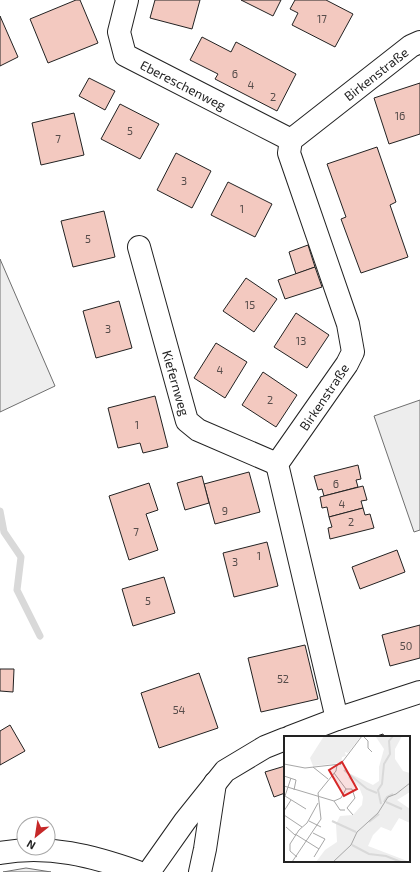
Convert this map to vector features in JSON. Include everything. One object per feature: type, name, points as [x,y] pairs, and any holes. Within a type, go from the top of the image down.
[{"type":"street","name":"Ebereschenweg","points":[[127,0],[119,32],[125,55],[291,140]]},
{"type":"street","name":"Birkenstraße","points":[[277,464],[347,364],[353,352],[348,324],[289,153],[291,140],[412,46],[420,42]]},
{"type":"street","name":"Kiefernweg","points":[[139,247],[187,421],[198,430],[277,464]]},
{"type":"street","points":[[277,464],[337,719]]},
{"type":"street","points":[[293,736],[337,719],[420,692]]},
{"type":"street","points":[[149,872],[184,820],[226,770],[266,746],[284,739]]},
{"type":"street","points":[[200,872],[215,782]]},
{"type":"street","points":[[0,853],[39,850],[73,853],[105,860],[138,872]]},
{"type":"shaded area","points":[[0,259],[55,386],[0,412]]},
{"type":"shaded area","points":[[420,400],[420,530],[414,532],[374,416]]},
{"type":"shaded area","points":[[26,868],[51,872],[3,872]]},
{"type":"building","points":[[76,0],[80,0],[98,43],[48,63],[30,19]]},
{"type":"building","points":[[155,0],[200,0],[192,29],[150,18]]},
{"type":"building","points":[[241,0],[281,0],[273,16]]},
{"type":"building","points":[[295,0],[326,0],[353,14],[335,47],[292,25],[298,13],[290,9]]},
{"type":"building","points":[[0,16],[18,57],[0,66]]},
{"type":"building","points":[[202,37],[231,52],[236,42],[296,74],[277,111],[215,79],[218,74],[190,60]]},
{"type":"building","points":[[89,78],[115,91],[105,110],[79,96]]},
{"type":"building","points":[[420,83],[420,134],[389,144],[374,98]]},
{"type":"building","points":[[120,104],[159,124],[140,159],[101,139]]},
{"type":"building","points":[[74,113],[84,155],[41,165],[32,123]]},
{"type":"building","points":[[377,147],[396,202],[390,205],[408,257],[361,273],[341,219],[346,217],[327,164]]},
{"type":"building","points":[[176,153],[211,171],[192,208],[157,190]]},
{"type":"building","points":[[228,182],[272,204],[255,237],[211,215]]},
{"type":"building","points":[[104,211],[115,257],[73,267],[61,221]]},
{"type":"building","points":[[308,245],[315,267],[296,274],[289,252]]},
{"type":"building","points":[[315,267],[322,287],[285,299],[278,280]]},
{"type":"building","points":[[246,278],[277,299],[254,332],[223,311]]},
{"type":"building","points":[[119,301],[132,348],[96,358],[83,311]]},
{"type":"building","points":[[296,313],[329,335],[307,368],[274,347]]},
{"type":"building","points":[[216,343],[247,362],[225,398],[194,378]]},
{"type":"building","points":[[263,372],[297,395],[276,427],[242,405]]},
{"type":"building","points":[[155,396],[168,447],[143,453],[140,443],[118,448],[108,408]]},
{"type":"building","points":[[358,465],[361,479],[356,480],[358,487],[324,496],[322,489],[318,490],[314,476]]},
{"type":"building","points":[[249,472],[260,512],[215,524],[204,484]]},
{"type":"building","points":[[202,476],[209,503],[185,510],[177,483]]},
{"type":"building","points":[[149,483],[158,510],[146,514],[158,550],[129,560],[109,496]]},
{"type":"building","points":[[363,486],[367,500],[361,501],[363,508],[329,517],[327,507],[322,508],[320,497]]},
{"type":"building","points":[[363,508],[365,515],[370,514],[374,528],[330,539],[328,528],[332,527],[329,517]]},
{"type":"building","points":[[267,542],[278,586],[234,597],[223,553]]},
{"type":"building","points":[[397,550],[405,572],[360,589],[352,567]]},
{"type":"building","points":[[164,577],[175,613],[133,626],[122,589]]},
{"type":"building","points":[[420,625],[420,658],[390,666],[382,635]]},
{"type":"building","points":[[305,645],[318,699],[261,712],[248,658]]},
{"type":"building","points":[[0,669],[14,669],[13,692],[0,691]]},
{"type":"building","points":[[199,673],[218,728],[159,748],[141,693]]},
{"type":"building","points":[[10,725],[25,751],[0,765],[0,731]]},
{"type":"building","points":[[284,766],[284,793],[274,797],[265,772]]},
{"type":"waterway","points":[[0,511],[4,532],[21,557],[17,590],[40,636]]}]
